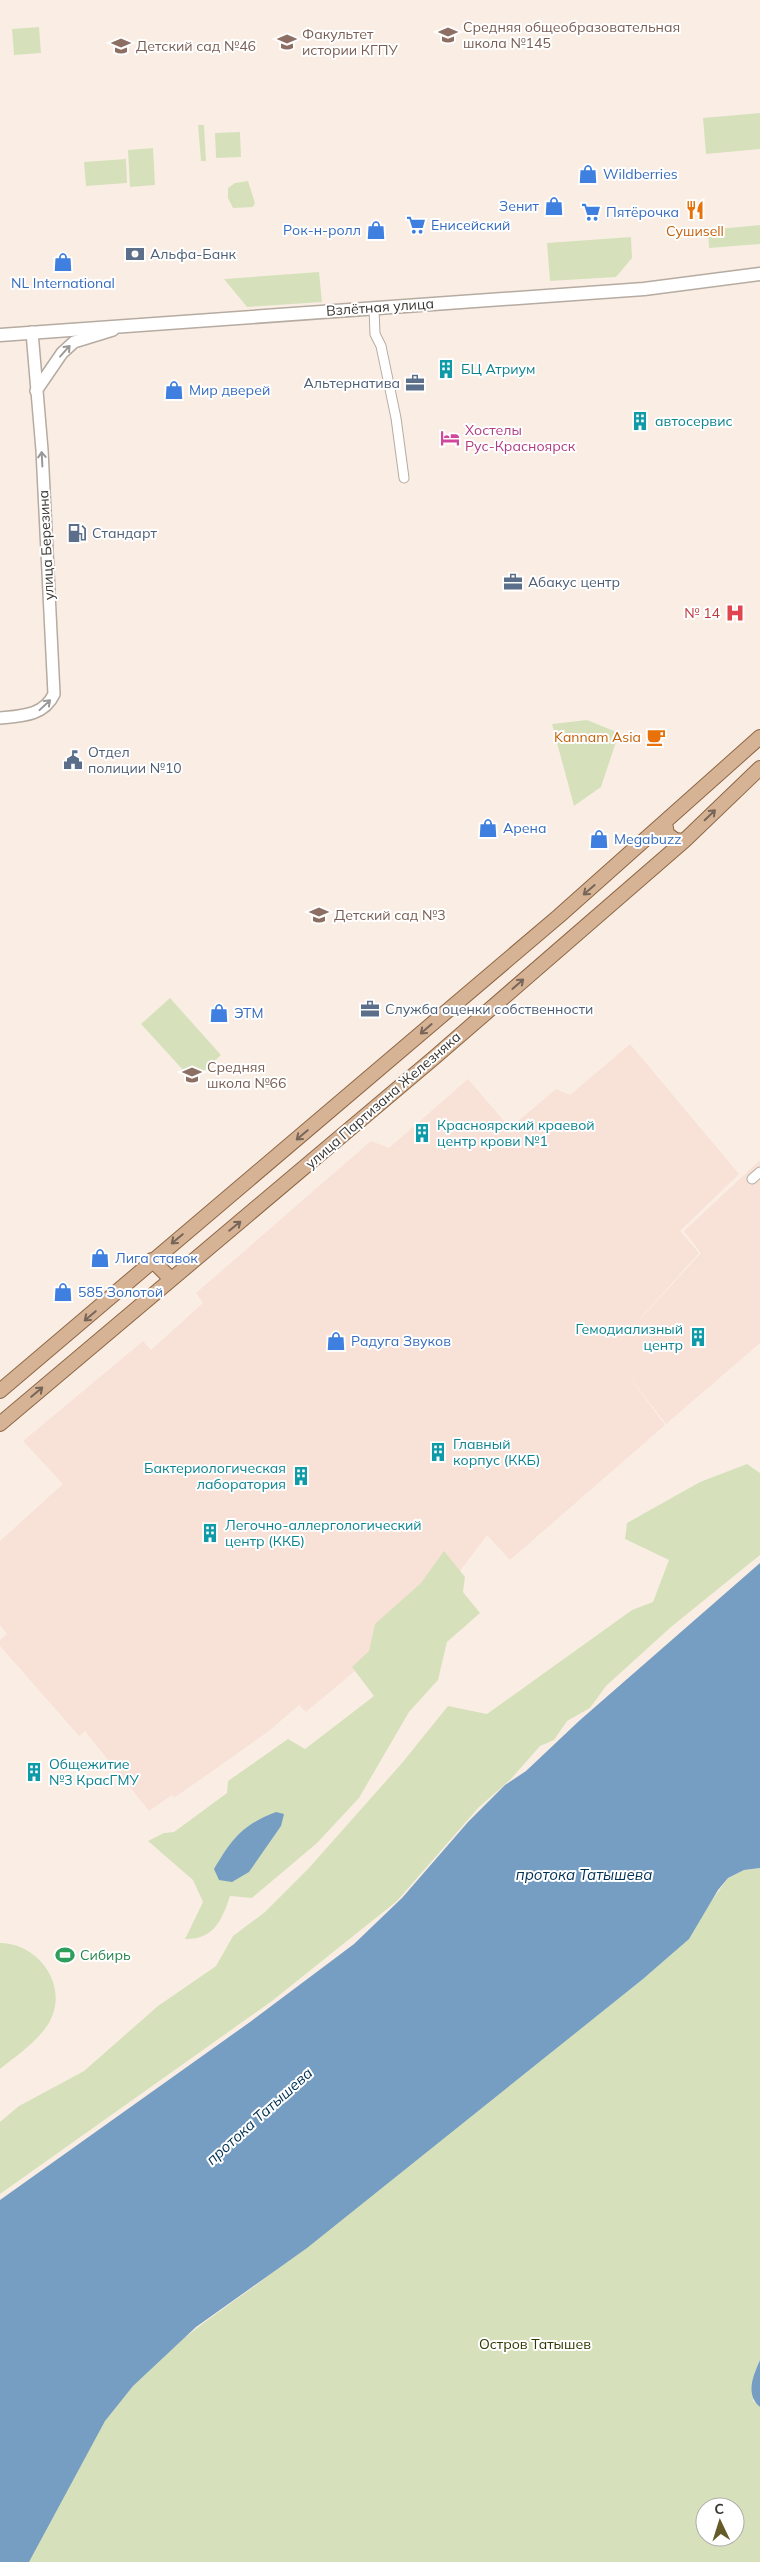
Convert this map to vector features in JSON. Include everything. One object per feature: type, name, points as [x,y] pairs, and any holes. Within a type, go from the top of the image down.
[{"type":"main road","name":"Взлётная улица","points":[[0,335],[132,324],[644,289],[760,274]]},
{"type":"main road","name":"улица Партизана Железняка","points":[[0,1391],[88,1318],[152,1260],[366,1081],[616,866],[760,737]]},
{"type":"main road","name":"улица Партизана Железняка","points":[[0,1424],[170,1278],[269,1198],[684,841],[760,768]]},
{"type":"main road","points":[[665,823],[668,834],[675,840],[684,841]]},
{"type":"main road","points":[[616,866],[630,868],[634,875],[635,883]]},
{"type":"main road","points":[[152,1260],[170,1278]]},
{"type":"street","points":[[374,308],[375,334],[380,346],[396,418],[404,478]]},
{"type":"street","points":[[36,391],[62,353],[74,342],[132,324]]},
{"type":"street","name":"улица Березина","points":[[0,718],[28,715],[40,710],[50,703],[54,694],[32,332]]},
{"type":"street","points":[[752,1179],[760,1172]]},
{"type":"shaded area","points":[[630,1044],[739,1174],[680,1231],[699,1253],[610,1352],[701,1253],[684,1231],[760,1160],[760,1343],[666,1424],[621,1366],[665,1425],[510,1560],[487,1535],[460,1571],[455,1587],[306,1712],[299,1705],[269,1731],[174,1798],[172,1795],[149,1811],[85,1731],[79,1736],[0,1646],[0,1640],[7,1634],[0,1625],[0,1541],[63,1484],[23,1441],[143,1341],[151,1350],[203,1303],[196,1293],[371,1141],[389,1148],[468,1079],[510,1128],[556,1089],[570,1095]]},
{"type":"green space","points":[[39,27],[41,53],[14,55],[12,29]]},
{"type":"green space","points":[[760,113],[760,149],[706,154],[703,118]]},
{"type":"green space","points":[[198,125],[204,125],[206,161],[201,161]]},
{"type":"green space","points":[[240,132],[241,157],[216,158],[215,133]]},
{"type":"green space","points":[[153,148],[155,185],[130,187],[128,150]]},
{"type":"green space","points":[[126,159],[127,183],[86,186],[84,162]]},
{"type":"green space","points":[[248,181],[255,203],[253,207],[233,208],[228,198],[228,188],[235,183]]},
{"type":"green space","points":[[760,225],[760,244],[709,248],[708,230]]},
{"type":"green space","points":[[631,237],[632,258],[616,277],[550,281],[547,243]]},
{"type":"green space","points":[[319,272],[322,302],[247,307],[224,279]]},
{"type":"green space","points":[[587,720],[619,733],[601,787],[574,806],[552,724]]},
{"type":"green space","points":[[170,998],[221,1055],[193,1081],[141,1024]]},
{"type":"green space","points":[[747,1464],[760,1473],[760,1555],[671,1627],[606,1686],[590,1708],[567,1721],[554,1740],[540,1746],[511,1779],[479,1807],[397,1901],[272,2001],[0,2194],[0,2122],[19,2106],[84,2071],[158,2006],[216,1966],[233,1936],[265,1912],[308,1869],[402,1763],[448,1706],[487,1714],[632,1610],[653,1602],[669,1560],[625,1539],[627,1523],[700,1482]]},
{"type":"green space","points":[[444,1551],[465,1577],[463,1592],[480,1613],[447,1642],[438,1680],[409,1712],[359,1798],[317,1843],[252,1898],[230,1896],[224,1913],[210,1932],[203,1936],[185,1939],[203,1902],[193,1880],[148,1841],[164,1833],[174,1832],[227,1793],[228,1781],[288,1739],[305,1749],[374,1696],[352,1667],[369,1651],[375,1624],[421,1583]]},
{"type":"green space","name":"Остров Татышев","points":[[760,1868],[760,2360],[754,2374],[753,2401],[760,2407],[760,2562],[29,2562],[104,2422],[136,2381],[175,2345],[259,2283],[643,1979],[675,1951],[728,1878],[744,1870]]},
{"type":"green space","points":[[0,1943],[14,1945],[27,1950],[38,1958],[53,1980],[56,1994],[55,2007],[50,2021],[40,2035],[0,2069]]},
{"type":"water","name":"протока Татышева","points":[[760,1563],[760,1868],[744,1870],[728,1878],[718,1890],[689,1939],[643,1979],[307,2248],[196,2327],[133,2386],[105,2421],[29,2562],[0,2562],[0,2200],[250,2022],[354,1944],[402,1898],[468,1822],[505,1785],[526,1771],[579,1721]]},
{"type":"water","points":[[276,1812],[284,1814],[281,1826],[249,1872],[232,1882],[219,1880],[214,1869],[226,1849],[239,1834],[254,1822]]},
{"type":"water","points":[[760,2360],[760,2407],[755,2402],[752,2385]]},
{"type":"place","name":"Средняя общеобразовательная школа №145","points":[[448,35]]},
{"type":"place","name":"Факультет истории КГПУ","points":[[287,42]]},
{"type":"place","name":"Детский сад №46","points":[[121,46]]},
{"type":"place","name":"Wildberries","points":[[588,174]]},
{"type":"place","name":"Зенит","points":[[554,206]]},
{"type":"place","name":"Сушиsell","points":[[695,210]]},
{"type":"place","name":"Пятёрочка","points":[[591,212]]},
{"type":"place","name":"Енисейский","points":[[416,225]]},
{"type":"place","name":"Рок-н-ролл","points":[[376,230]]},
{"type":"place","name":"Альфа-Банк","points":[[135,254]]},
{"type":"place","name":"NL International","points":[[63,262]]},
{"type":"place","name":"БЦ Атриум","points":[[446,369]]},
{"type":"place","name":"Альтернатива","points":[[415,383]]},
{"type":"place","name":"Мир дверей","points":[[174,390]]},
{"type":"place","name":"автосервис","points":[[640,421]]},
{"type":"place","name":"Хостелы Рус-Красноярск","points":[[450,438]]},
{"type":"place","name":"Стандарт","points":[[77,533]]},
{"type":"place","name":"Абакус центр","points":[[513,582]]},
{"type":"place","name":"№ 14","points":[[735,613]]},
{"type":"place","name":"Kannam Asia","points":[[656,737]]},
{"type":"place","name":"Отдел полиции №10","points":[[73,760]]},
{"type":"place","name":"Арена","points":[[488,828]]},
{"type":"place","name":"Megabuzz","points":[[599,839]]},
{"type":"place","name":"Детский сад №3","points":[[319,915]]},
{"type":"place","name":"Служба оценки собственности","points":[[370,1009]]},
{"type":"place","name":"ЭТМ","points":[[219,1013]]},
{"type":"place","name":"Средняя школа №66","points":[[192,1075]]},
{"type":"place","name":"Красноярский краевой центр крови №1","points":[[422,1133]]},
{"type":"place","name":"Лига ставок","points":[[100,1258]]},
{"type":"place","name":"585 Золотой","points":[[63,1292]]},
{"type":"place","name":"Гемодиализный центр","points":[[698,1337]]},
{"type":"place","name":"Радуга Звуков","points":[[336,1341]]},
{"type":"place","name":"Главный корпус (ККБ)","points":[[438,1452]]},
{"type":"place","name":"Бактериологическая лаборатория","points":[[301,1476]]},
{"type":"place","name":"Легочно-аллергологический центр (ККБ)","points":[[210,1533]]},
{"type":"place","name":"Общежитие №3 КрасГМУ","points":[[34,1772]]},
{"type":"place","name":"Сибирь","points":[[65,1955]]}]
